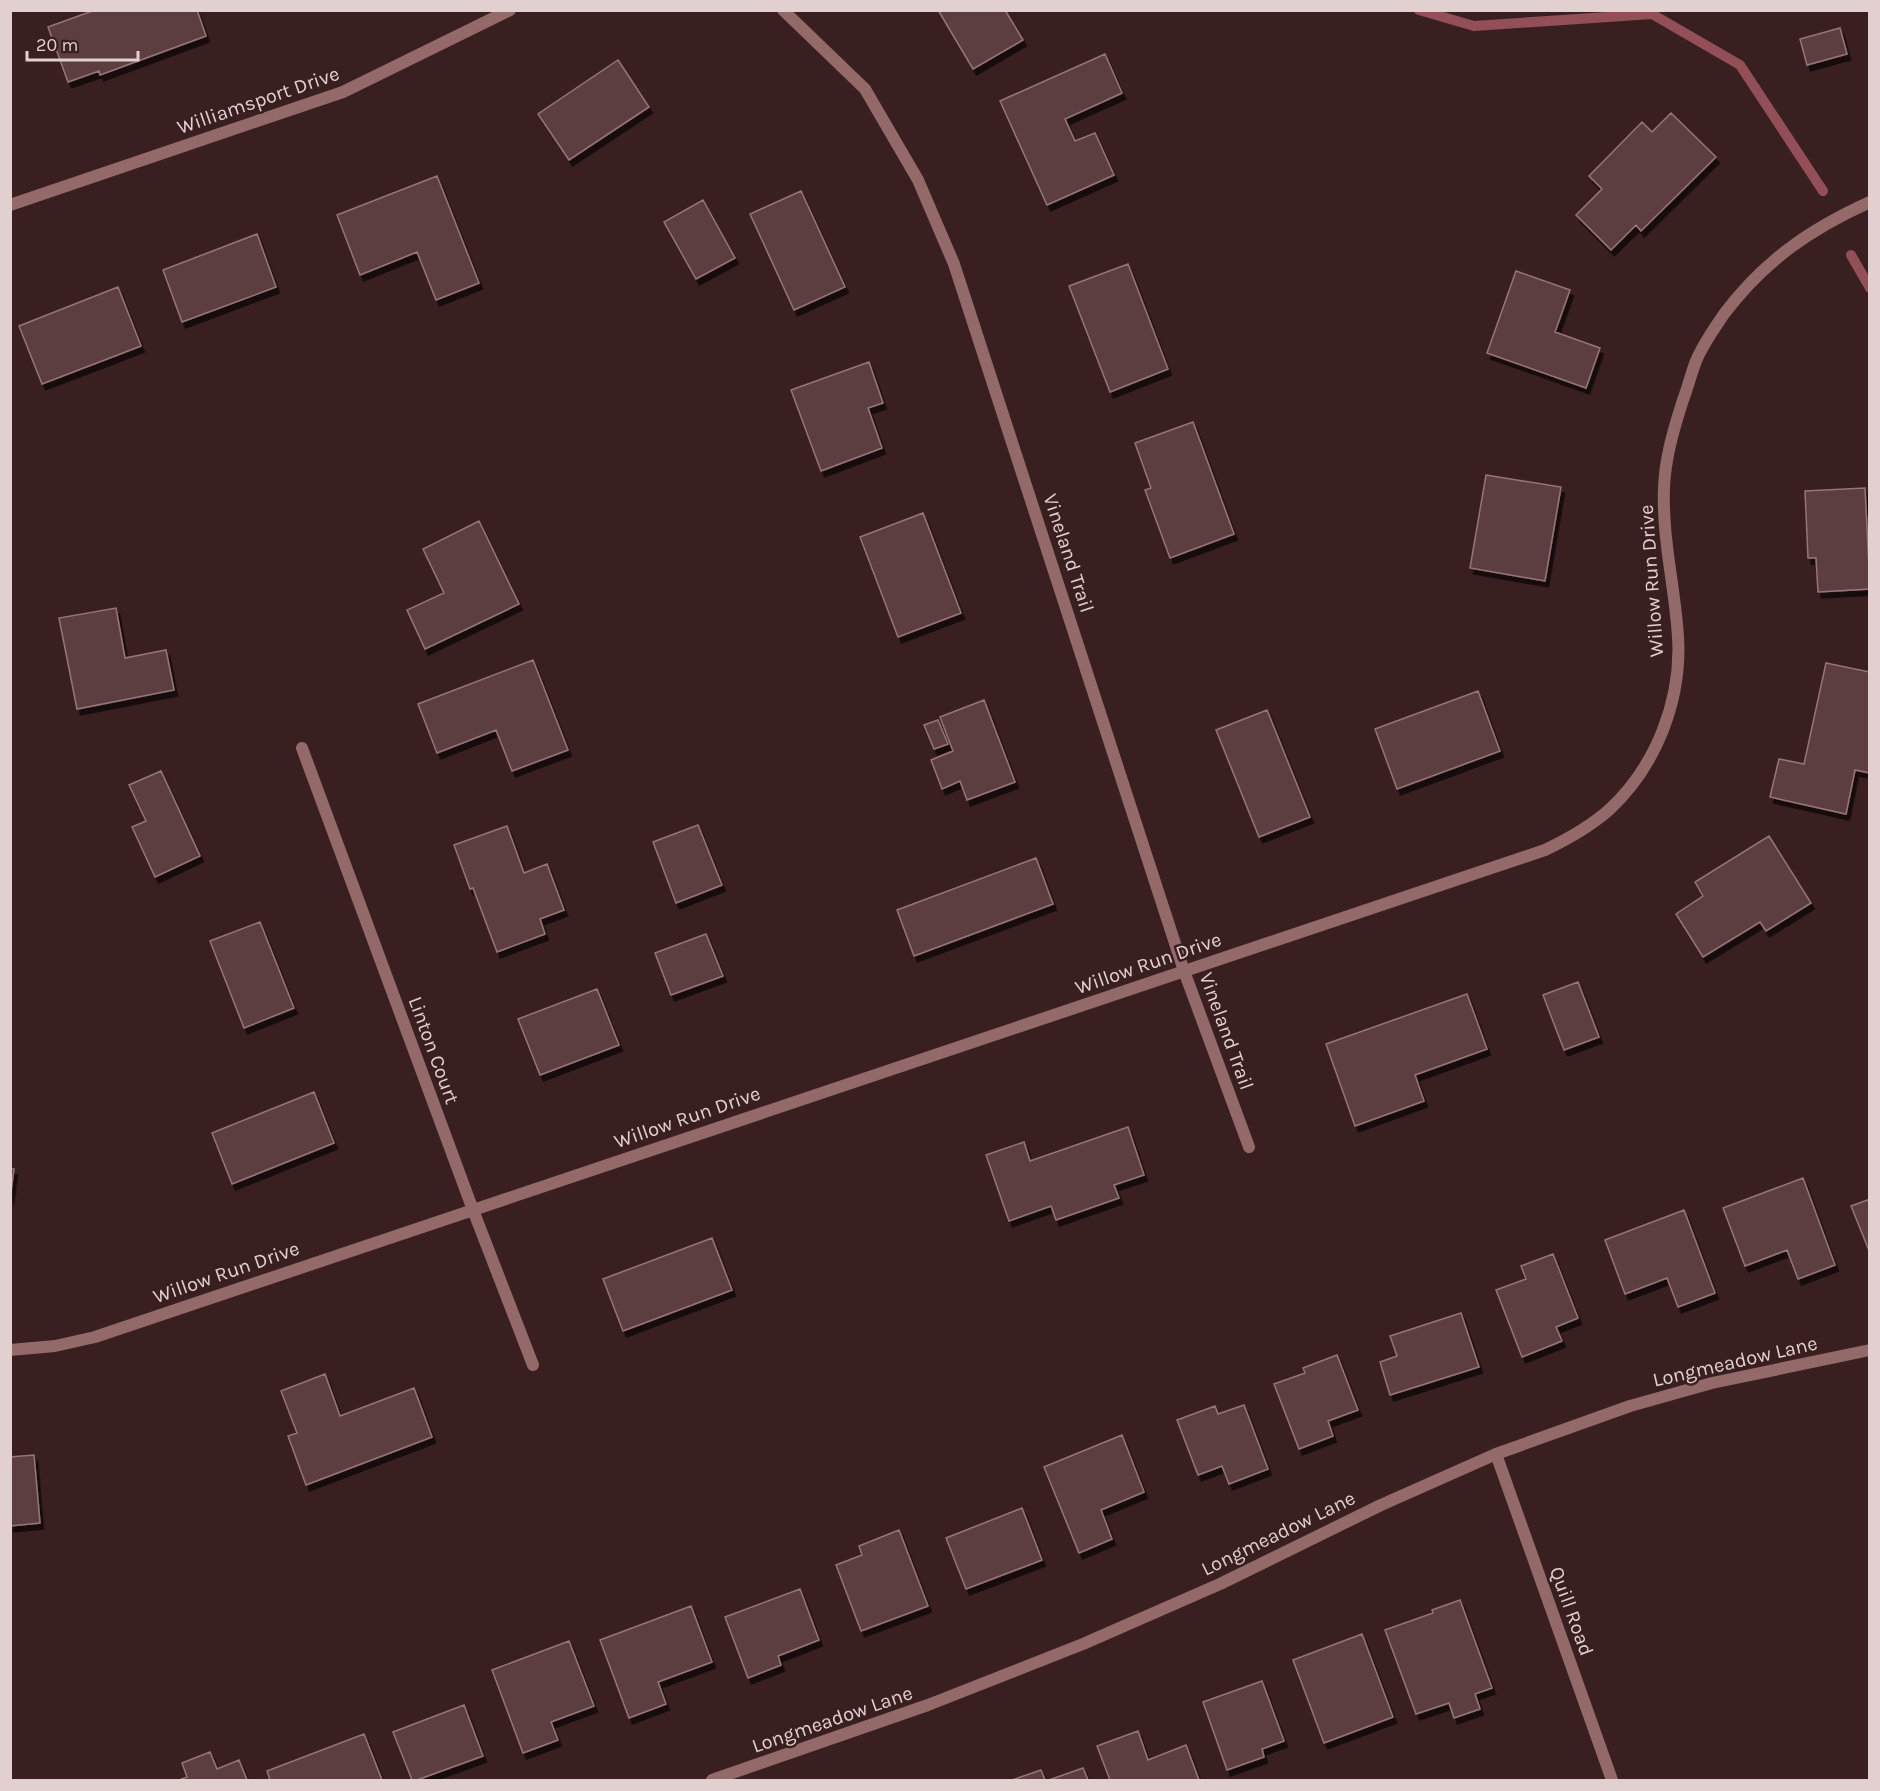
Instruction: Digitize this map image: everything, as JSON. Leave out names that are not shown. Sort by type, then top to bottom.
[{"type":"street","name":"Williamsport Drive","points":[[10,205],[343,92],[510,10]]},
{"type":"street","name":"Vineland Trail","points":[[783,10],[865,89],[918,180],[954,264],[1184,971],[1249,1147]]},
{"type":"street","name":"Willow Run Drive","points":[[10,1350],[55,1346],[95,1337],[1545,850],[1568,839],[1590,825],[1628,789],[1662,735],[1671,706],[1678,659],[1678,636],[1665,544],[1664,488],[1676,423],[1697,360],[1713,331],[1737,297],[1766,266],[1781,253],[1827,223],[1869,202]]},
{"type":"street","name":"Linton Court","points":[[302,748],[473,1210],[533,1365]]},
{"type":"street","name":"Longmeadow Lane","points":[[712,1780],[928,1706],[1083,1644],[1220,1584],[1381,1505],[1496,1454],[1630,1406],[1712,1383],[1869,1350]]},
{"type":"street","name":"Quill Road","points":[[1496,1454],[1612,1780]]},
{"type":"building","points":[[95,10],[197,10],[206,36],[100,75],[99,71],[68,82],[48,27]]},
{"type":"building","points":[[938,10],[1005,10],[1023,40],[973,69]]},
{"type":"building","points":[[1840,28],[1847,54],[1807,65],[1800,39]]},
{"type":"building","points":[[1105,54],[1122,93],[1065,119],[1075,141],[1095,133],[1114,175],[1047,205],[1000,101]]},
{"type":"building","points":[[618,60],[649,107],[569,160],[538,114]]},
{"type":"building","points":[[1671,113],[1716,157],[1641,231],[1636,225],[1611,250],[1576,215],[1602,189],[1589,176],[1642,122],[1652,132]]},
{"type":"building","points":[[437,176],[479,283],[436,300],[417,252],[360,275],[337,215]]},
{"type":"building","points":[[801,191],[845,287],[794,310],[750,214]]},
{"type":"building","points":[[703,200],[735,258],[696,279],[664,222]]},
{"type":"building","points":[[257,234],[276,287],[182,322],[163,270]]},
{"type":"building","points":[[1128,264],[1168,369],[1110,392],[1069,286]]},
{"type":"building","points":[[1516,271],[1570,290],[1555,332],[1600,348],[1586,388],[1487,353]]},
{"type":"building","points":[[118,287],[141,346],[42,384],[19,326]]},
{"type":"building","points":[[869,362],[883,403],[868,408],[882,448],[821,471],[791,390]]},
{"type":"building","points":[[1193,422],[1234,534],[1170,558],[1145,490],[1151,488],[1135,443]]},
{"type":"building","points":[[1486,475],[1561,487],[1545,581],[1470,568]]},
{"type":"building","points":[[1865,488],[1870,589],[1818,592],[1816,558],[1808,558],[1805,491]]},
{"type":"building","points":[[923,513],[961,613],[898,637],[860,537]]},
{"type":"building","points":[[479,521],[519,604],[425,649],[407,610],[444,593],[423,549]]},
{"type":"building","points":[[116,608],[125,658],[166,650],[174,690],[77,709],[59,618]]},
{"type":"building","points":[[533,660],[568,750],[512,771],[496,730],[437,753],[418,704]]},
{"type":"building","points":[[1826,663],[1870,672],[1870,773],[1855,770],[1846,814],[1770,797],[1779,759],[1804,764]]},
{"type":"building","points":[[1478,691],[1500,751],[1397,789],[1375,729]]},
{"type":"building","points":[[984,700],[1015,782],[967,800],[960,781],[942,789],[931,760],[953,751],[940,717]]},
{"type":"building","points":[[1267,710],[1310,817],[1259,837],[1216,730]]},
{"type":"building","points":[[938,720],[948,744],[934,749],[924,725]]},
{"type":"building","points":[[161,771],[200,856],[155,877],[132,827],[146,821],[129,785]]},
{"type":"building","points":[[698,825],[722,885],[676,903],[653,842]]},
{"type":"building","points":[[507,826],[524,873],[547,864],[564,910],[540,919],[545,934],[497,952],[454,845]]},
{"type":"building","points":[[1769,836],[1811,903],[1766,931],[1760,922],[1703,957],[1676,914],[1703,896],[1695,882]]},
{"type":"building","points":[[1036,858],[1053,904],[914,956],[897,910]]},
{"type":"building","points":[[260,922],[294,1008],[244,1028],[210,941]]},
{"type":"building","points":[[706,934],[723,976],[671,995],[655,953]]},
{"type":"building","points":[[1578,982],[1599,1037],[1564,1050],[1543,995]]},
{"type":"building","points":[[597,989],[619,1045],[540,1075],[518,1019]]},
{"type":"building","points":[[1467,994],[1487,1049],[1415,1075],[1424,1101],[1355,1126],[1326,1044]]},
{"type":"building","points":[[314,1092],[334,1143],[232,1184],[212,1133]]},
{"type":"building","points":[[1128,1127],[1144,1175],[1114,1185],[1119,1198],[1056,1220],[1051,1206],[1009,1221],[986,1155],[1024,1142],[1030,1161]]},
{"type":"building","points":[[10,1169],[14,1169],[10,1199]]},
{"type":"building","points":[[1803,1178],[1835,1265],[1798,1279],[1787,1250],[1745,1266],[1723,1208]]},
{"type":"building","points":[[1870,1199],[1870,1253],[1851,1206]]},
{"type":"building","points":[[1684,1210],[1715,1293],[1678,1307],[1667,1278],[1625,1294],[1605,1240]]},
{"type":"building","points":[[712,1238],[732,1290],[623,1331],[603,1279]]},
{"type":"building","points":[[1553,1254],[1578,1318],[1556,1327],[1562,1341],[1522,1357],[1496,1290],[1526,1279],[1521,1266]]},
{"type":"building","points":[[1461,1313],[1479,1367],[1390,1395],[1380,1362],[1397,1356],[1390,1336]]},
{"type":"building","points":[[1337,1355],[1358,1410],[1328,1421],[1333,1436],[1299,1449],[1274,1384],[1305,1373],[1303,1368]]},
{"type":"building","points":[[325,1374],[340,1416],[414,1388],[432,1437],[306,1485],[288,1436],[297,1433],[281,1391]]},
{"type":"building","points":[[1244,1405],[1268,1469],[1229,1484],[1222,1466],[1198,1475],[1177,1420],[1215,1406],[1218,1414]]},
{"type":"building","points":[[1122,1435],[1144,1492],[1101,1510],[1112,1539],[1079,1553],[1044,1467]]},
{"type":"building","points":[[34,1455],[40,1523],[10,1526],[10,1457]]},
{"type":"building","points":[[1022,1508],[1042,1560],[966,1589],[946,1538]]},
{"type":"building","points":[[899,1530],[928,1606],[861,1631],[836,1565],[862,1555],[859,1546]]},
{"type":"building","points":[[800,1589],[819,1640],[778,1656],[781,1665],[748,1678],[725,1617]]},
{"type":"building","points":[[1460,1600],[1492,1688],[1475,1694],[1480,1709],[1454,1718],[1449,1703],[1416,1714],[1385,1630],[1433,1613],[1432,1610]]},
{"type":"building","points":[[691,1606],[712,1662],[658,1682],[666,1704],[629,1718],[600,1640]]},
{"type":"building","points":[[1362,1634],[1393,1717],[1324,1743],[1293,1660]]},
{"type":"building","points":[[569,1641],[594,1706],[551,1722],[558,1740],[523,1753],[492,1670]]},
{"type":"building","points":[[1262,1681],[1284,1741],[1262,1749],[1264,1757],[1227,1770],[1203,1702]]},
{"type":"building","points":[[464,1705],[483,1756],[412,1780],[393,1732]]},
{"type":"building","points":[[1138,1731],[1148,1760],[1186,1745],[1199,1780],[1110,1780],[1097,1746]]},
{"type":"building","points":[[364,1734],[382,1780],[270,1780],[267,1771]]},
{"type":"building","points":[[210,1752],[217,1769],[239,1760],[247,1780],[179,1780],[187,1777],[182,1763]]},
{"type":"building","points":[[1083,1768],[1088,1780],[1049,1780]]},
{"type":"building","points":[[1041,1770],[1045,1780],[1012,1780]]},
{"type":"waterway","points":[[1419,10],[1474,26],[1652,14],[1740,65],[1823,191]]},
{"type":"waterway","points":[[1851,255],[1870,288]]}]
